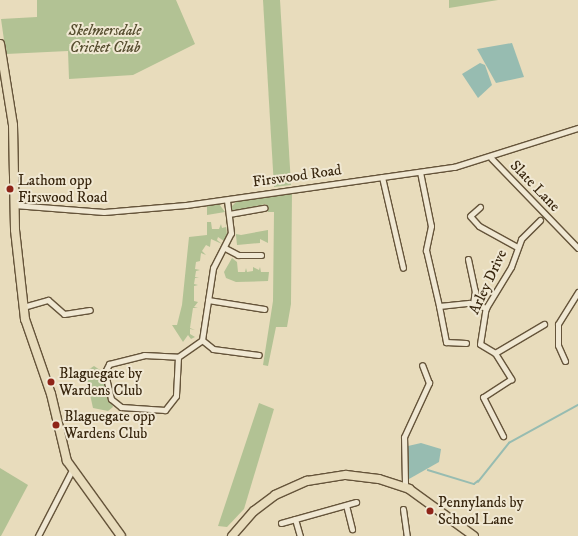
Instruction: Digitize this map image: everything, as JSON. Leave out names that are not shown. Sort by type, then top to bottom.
[{"type":"main road","points":[[0,44],[13,125],[14,205],[22,307],[72,470],[121,536]]},
{"type":"main road","points":[[232,536],[254,511],[275,495],[307,481],[346,475],[379,479],[409,489],[474,536]]},
{"type":"street","name":"Firswood Road","points":[[14,205],[104,212],[227,200],[271,191],[420,172],[491,158],[578,128]]},
{"type":"street","name":"Slate Lane","points":[[491,158],[578,248]]},
{"type":"street","points":[[420,172],[431,226],[426,250],[446,342],[466,343]]},
{"type":"street","points":[[382,177],[403,268]]},
{"type":"street","points":[[178,357],[176,396],[165,410],[121,407],[111,399],[105,372],[109,364],[138,356],[178,357],[202,340],[213,268],[225,248],[231,234],[227,200]]},
{"type":"street","points":[[480,207],[470,216],[479,226],[517,247]]},
{"type":"street","points":[[229,214],[264,208]]},
{"type":"street","name":"Arley Drive","points":[[495,353],[480,344],[486,308],[511,267],[517,247],[540,220]]},
{"type":"street","points":[[225,248],[238,255],[261,255]]},
{"type":"street","points":[[468,259],[475,291],[473,304]]},
{"type":"street","points":[[565,361],[558,345],[558,324],[578,292]]},
{"type":"street","points":[[22,307],[48,300],[64,314],[90,310]]},
{"type":"street","points":[[208,300],[264,309]]},
{"type":"street","points":[[439,306],[473,304],[486,308]]},
{"type":"street","points":[[503,436],[483,397],[511,379],[495,353],[544,324]]},
{"type":"street","points":[[202,340],[212,349],[259,355]]},
{"type":"street","points":[[406,483],[404,437],[429,383],[422,365]]},
{"type":"street","points":[[38,536],[72,470]]},
{"type":"street","points":[[281,523],[356,502]]},
{"type":"street","points":[[346,505],[352,530]]},
{"type":"street","points":[[403,509],[407,536]]},
{"type":"street","points":[[296,519],[300,536]]},
{"type":"green space","name":"Skelmersdale Cricket Club","points":[[37,0],[176,0],[195,44],[133,75],[69,79],[68,51],[6,54],[1,19],[37,17]]},
{"type":"green space","points":[[263,0],[280,0],[291,185],[274,187]]},
{"type":"green space","points":[[449,0],[498,0],[449,8]]},
{"type":"green space","points":[[292,191],[291,304],[287,327],[276,327],[268,366],[263,365],[273,301],[274,212],[268,212],[266,204],[232,211],[232,206],[237,201]]},
{"type":"green space","points":[[219,204],[225,212],[207,215],[207,205]]},
{"type":"green space","points":[[225,215],[227,235],[224,241],[218,237],[217,240],[222,244],[211,239],[210,247],[206,245],[202,251],[206,255],[201,253],[200,261],[196,262],[195,269],[200,270],[196,271],[195,277],[199,277],[195,278],[194,284],[198,285],[194,286],[194,301],[198,302],[194,307],[198,308],[193,308],[190,328],[195,330],[190,329],[190,334],[195,337],[191,339],[188,335],[183,342],[172,325],[177,325],[182,305],[189,237],[207,235],[207,222],[211,222],[212,229],[219,229],[221,224],[222,228],[226,227]]},
{"type":"green space","points":[[235,226],[236,234],[241,235],[268,230],[268,243],[260,239],[260,243],[237,245]]},
{"type":"green space","points":[[232,258],[237,262],[238,272],[245,272],[246,268],[247,272],[253,271],[253,267],[259,270],[260,267],[261,272],[269,272],[268,281],[236,282],[226,278],[224,272]]},
{"type":"green space","points":[[94,366],[103,372],[113,407],[108,411],[93,408],[85,372]]},
{"type":"green space","points":[[259,403],[274,409],[244,509],[227,527],[218,526]]},
{"type":"green space","points":[[0,468],[28,485],[1,536],[0,536]]},
{"type":"water","points":[[512,43],[524,77],[496,83],[477,49]]},
{"type":"water","points":[[480,63],[485,65],[492,85],[478,98],[462,74]]},
{"type":"water","points":[[421,443],[441,449],[439,462],[409,479],[408,446]]},
{"type":"waterway","points":[[478,482],[509,443],[578,405]]},
{"type":"waterway","points":[[428,470],[474,484],[478,481]]},
{"type":"place","name":"Lathom opp Firswood Road","points":[[10,189]]},
{"type":"place","name":"Blaguegate by Wardens Club","points":[[51,382]]},
{"type":"place","name":"Blaguegate opp Wardens Club","points":[[56,425]]},
{"type":"place","name":"Pennylands by School Lane","points":[[430,511]]}]
